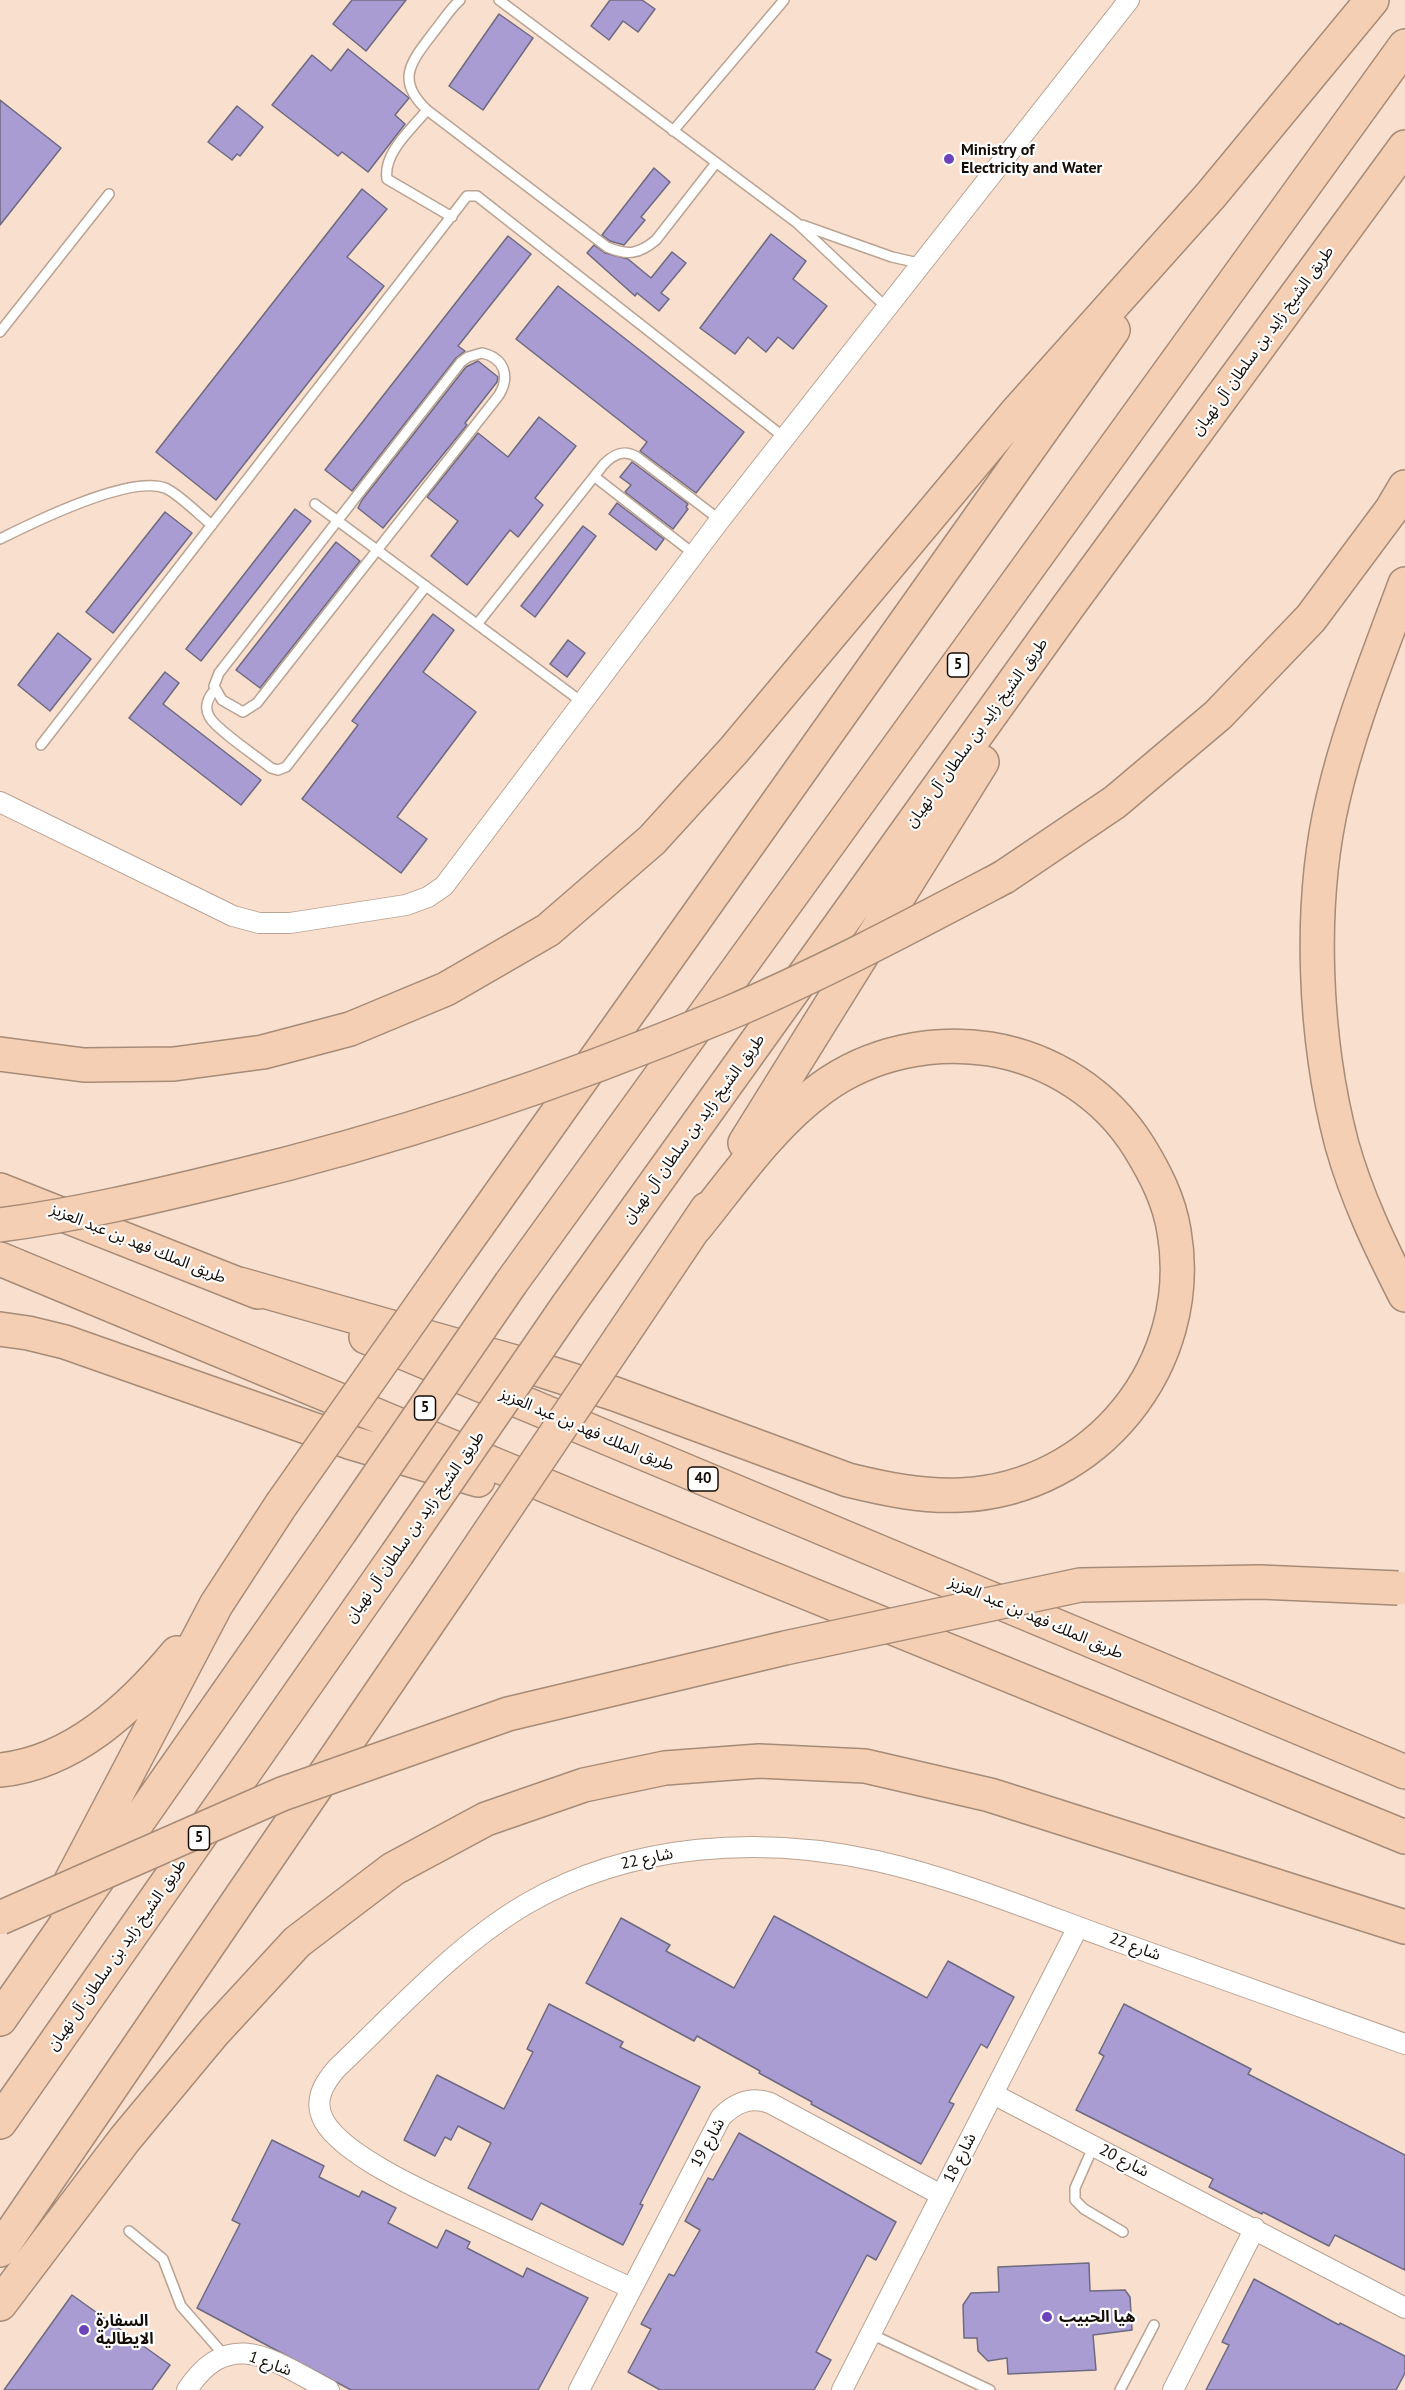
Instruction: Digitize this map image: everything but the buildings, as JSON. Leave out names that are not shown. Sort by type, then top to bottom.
[{"type":"highway","points":[[0,1054],[84,1065],[174,1064],[263,1052],[350,1029],[446,989],[548,930],[660,832],[734,750],[1030,397],[1210,195],[1372,0]]},
{"type":"highway","name":"5","points":[[0,2019],[511,1283],[1405,46]]},
{"type":"highway","name":"طريق الشيخ زايد بن سلطان آل نهيان","points":[[0,2122],[568,1305],[1067,608],[1405,147]]},
{"type":"highway","points":[[0,2007],[46,1930],[216,1605],[281,1505],[986,507],[1210,195]]},
{"type":"highway","points":[[0,1225],[178,1191],[302,1161],[448,1119],[591,1069],[732,1012],[869,948],[1004,877],[1115,802],[1218,715],[1311,618],[1392,509],[1405,487]]},
{"type":"highway","points":[[1405,584],[1350,735],[1332,800],[1323,858],[1318,957],[1321,1020],[1342,1144],[1358,1194],[1405,1295]]},
{"type":"highway","points":[[0,2250],[695,1228],[814,1030],[1010,718],[1050,646],[1067,608]]},
{"type":"highway","points":[[239,1284],[417,1332],[532,1367],[848,1479],[880,1487],[937,1495],[971,1494],[1013,1486],[1059,1468],[1100,1440],[1119,1423],[1150,1381],[1170,1332],[1175,1306],[1177,1255],[1167,1204],[1158,1180],[1128,1131],[1090,1092],[1066,1076],[1028,1058],[979,1047],[932,1047],[908,1050],[863,1064],[823,1086],[774,1133],[695,1228]]},
{"type":"highway","name":"طريق الملك فهد بن عبد العزيز","points":[[0,1190],[239,1284],[1405,1772]]},
{"type":"highway","points":[[0,1258],[604,1510],[1405,1837]]},
{"type":"highway","points":[[0,1329],[28,1333],[103,1354],[352,1443],[425,1465],[604,1510]]},
{"type":"highway","points":[[0,1918],[282,1794],[508,1714],[773,1650],[1080,1585],[1260,1582],[1402,1589]]},
{"type":"highway","points":[[0,1770],[21,1768],[73,1747],[105,1724],[161,1672],[216,1605]]},
{"type":"highway","points":[[0,2304],[125,2139],[214,2032],[297,1942],[393,1869],[475,1824],[584,1785],[665,1768],[759,1761],[865,1766],[990,1795],[1405,1927]]},
{"type":"street","points":[[0,802],[246,920],[282,923],[406,905],[429,897],[444,886],[720,520],[1129,0]]},
{"type":"street","name":"شارع 22","points":[[631,2288],[416,2187],[354,2150],[329,2129],[323,2119],[319,2102],[326,2080],[456,1956],[502,1919],[561,1886],[614,1866],[645,1858],[717,1849],[755,1848],[837,1854],[921,1873],[1405,2044]]},
{"type":"street","name":"شارع 18","points":[[842,2390],[1078,1927]]},
{"type":"street","name":"شارع 20","points":[[993,2094],[1255,2228],[1405,2308]]},
{"type":"street","name":"شارع 19","points":[[579,2390],[721,2117],[736,2104],[763,2100],[779,2107],[941,2195]]},
{"type":"street","points":[[1173,2390],[1255,2228]]},
{"type":"street","name":"شارع 1","points":[[187,2390],[208,2364],[224,2355],[246,2354],[267,2359],[329,2390]]},
{"type":"lane","points":[[460,0],[415,58],[408,73],[411,93],[427,110],[608,247],[628,254],[636,253],[656,240],[716,163]]},
{"type":"lane","points":[[499,0],[797,223],[887,308]]},
{"type":"lane","points":[[673,130],[784,0]]},
{"type":"lane","points":[[427,110],[385,166],[387,179],[452,218]]},
{"type":"lane","points":[[0,332],[109,194]]},
{"type":"lane","points":[[41,745],[467,196],[477,196],[785,438]]},
{"type":"lane","points":[[797,223],[892,257],[923,264]]},
{"type":"lane","points":[[215,690],[222,700],[236,710],[243,712],[251,710],[499,395],[506,376],[496,359],[490,355],[475,354],[461,362],[219,673],[207,709],[212,722],[272,768],[286,767],[426,586]]},
{"type":"lane","points":[[478,623],[614,456],[624,453],[632,454],[720,520]]},
{"type":"lane","points":[[595,477],[694,554]]},
{"type":"lane","points":[[0,539],[35,522],[128,487],[165,488],[212,525]]},
{"type":"lane","points":[[315,504],[582,702]]},
{"type":"lane","points":[[1094,2145],[1075,2188],[1075,2200],[1083,2209],[1123,2232]]},
{"type":"lane","points":[[129,2231],[163,2259],[181,2306],[224,2355]]},
{"type":"lane","points":[[1120,2390],[1154,2325]]},
{"type":"lane","points":[[871,2334],[990,2390]]},
{"type":"place","name":"Ministry of Electricity and Water","points":[[949,159]]},
{"type":"place","name":"هيا الحبيب","points":[[1047,2317]]},
{"type":"place","name":"السفارة الايطالية","points":[[84,2330]]}]
